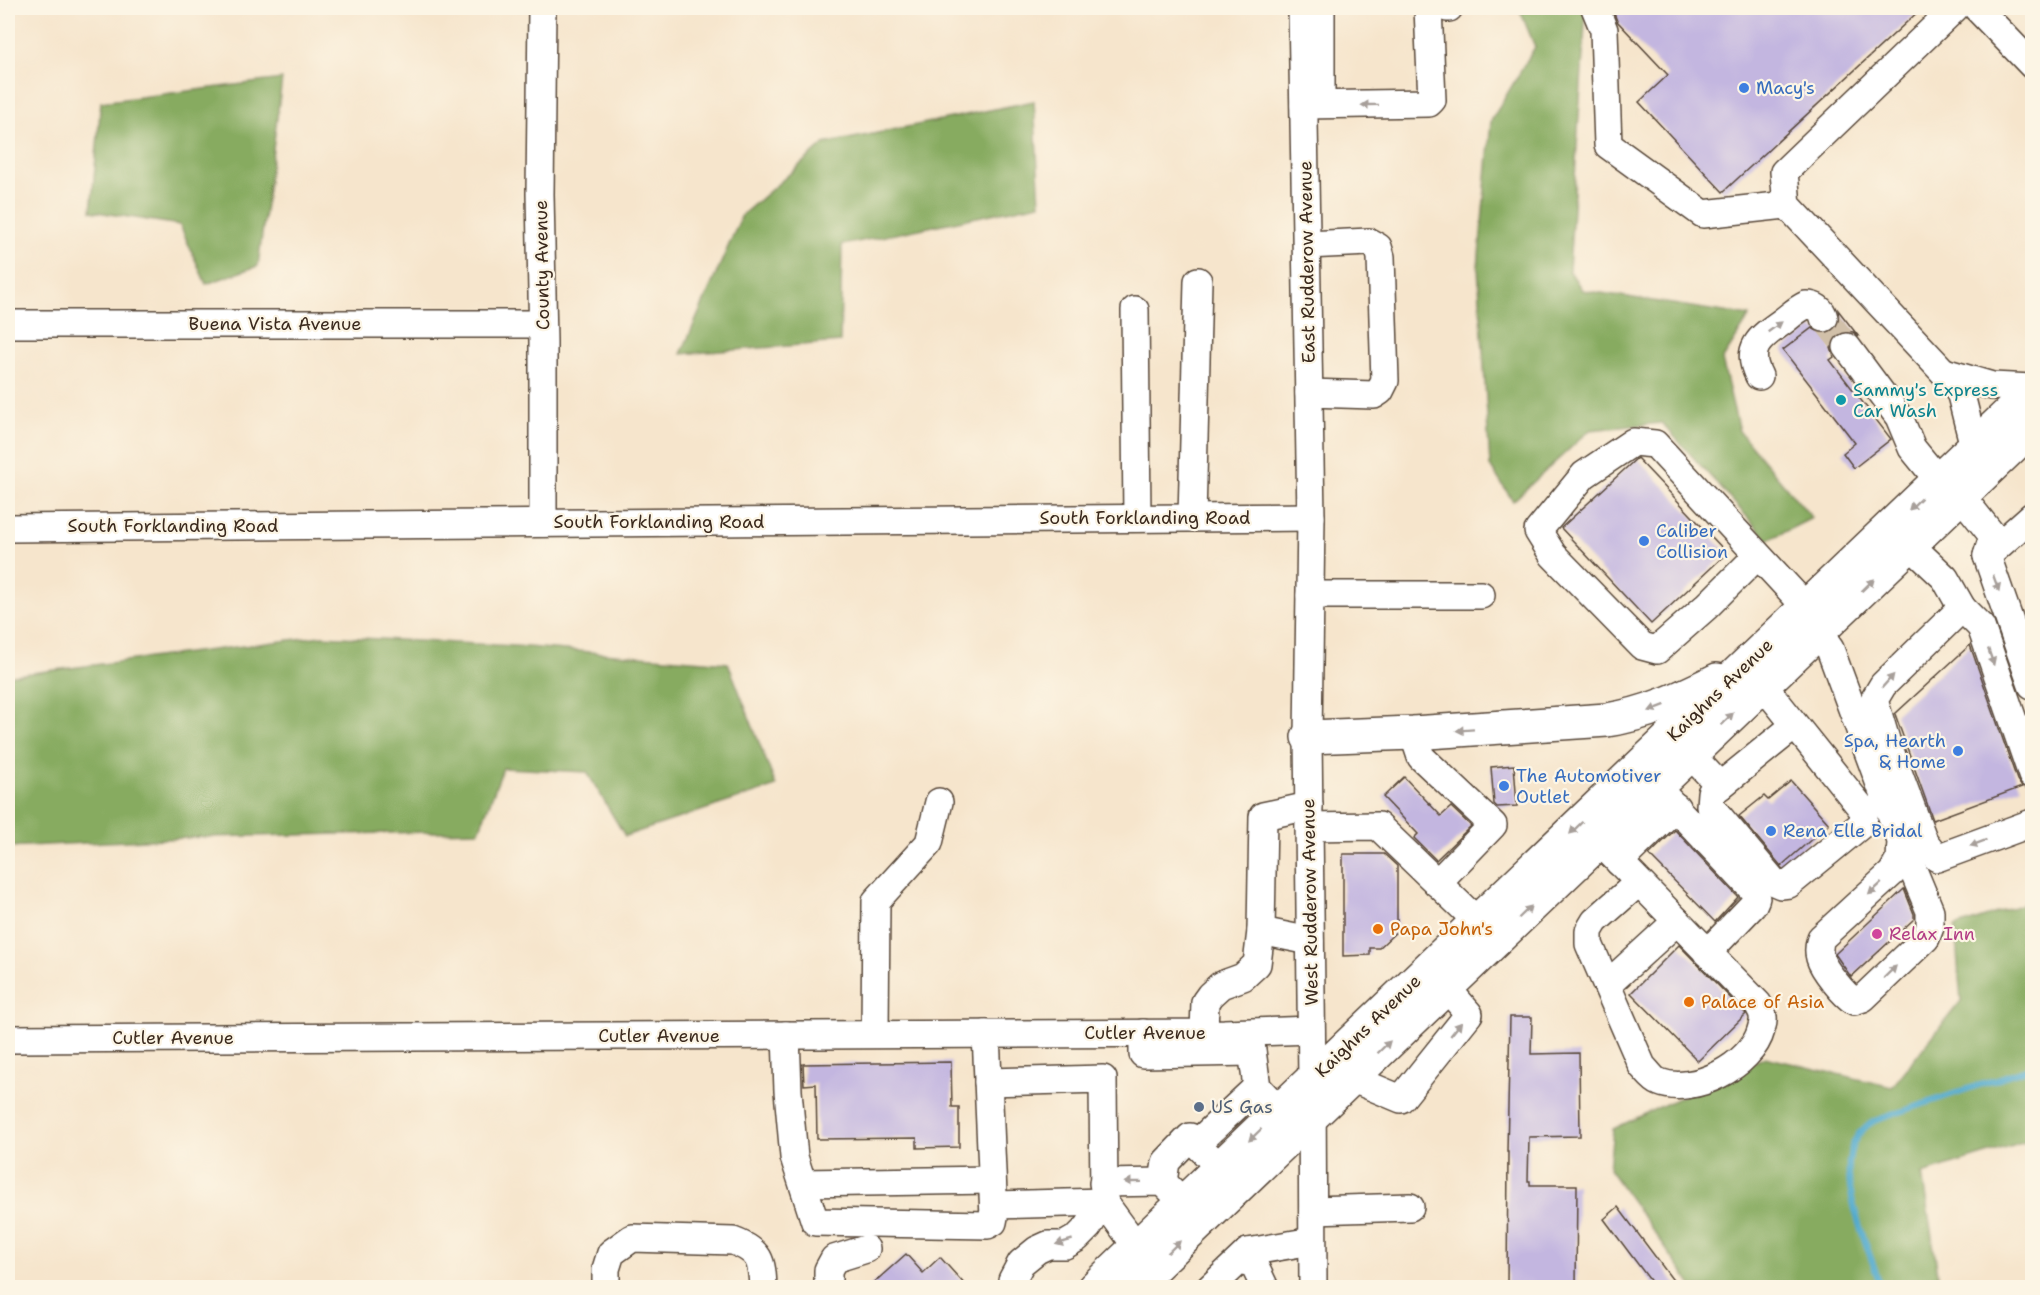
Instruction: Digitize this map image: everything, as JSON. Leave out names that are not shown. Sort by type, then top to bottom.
[{"type":"highway","name":"Kaighns Avenue","points":[[1812,620],[1910,545],[1950,488],[1974,447],[2032,390]]},
{"type":"highway","name":"Kaighns Avenue","points":[[1094,1287],[1137,1247],[1173,1192],[1220,1168],[1478,922],[1755,674],[1950,488],[2032,428]]},
{"type":"highway","name":"Kaighns Avenue","points":[[1132,1287],[1446,987],[1609,852],[1666,797],[1690,754],[1755,674]]},
{"type":"highway","points":[[1308,737],[1413,733],[1584,722],[1626,717],[1755,674]]},
{"type":"street","name":"County Avenue","points":[[542,8],[540,194],[543,523]]},
{"type":"street","name":"East Rudderow Avenue","points":[[1302,8],[1313,105],[1306,245],[1311,517]]},
{"type":"street","points":[[1322,8],[1313,105],[1429,103],[1432,100],[1428,8]]},
{"type":"street","points":[[1955,8],[1784,172],[1786,205],[1944,372],[1960,395],[1974,447]]},
{"type":"street","points":[[1977,8],[2032,65]]},
{"type":"street","points":[[1599,19],[1608,145],[1703,214],[1786,205]]},
{"type":"street","points":[[1306,245],[1369,242],[1378,247],[1381,257],[1385,381],[1380,391],[1374,395],[1309,393]]},
{"type":"street","points":[[1192,518],[1198,281]]},
{"type":"street","points":[[1759,376],[1753,360],[1757,342],[1763,335],[1806,305],[1816,306],[1824,318]]},
{"type":"street","points":[[1135,310],[1137,518]]},
{"type":"street","name":"Buena Vista Avenue","points":[[8,324],[542,324]]},
{"type":"street","points":[[1847,347],[1899,417],[1912,448],[1993,536],[1987,556],[2032,685]]},
{"type":"street","points":[[1944,372],[1986,385],[2032,390]]},
{"type":"street","points":[[1758,555],[1707,606],[1657,650],[1642,646],[1553,555],[1538,531],[1584,475],[1633,442],[1655,444],[1758,555],[1812,620],[1830,649],[1901,841],[1930,911],[1930,927],[1926,938],[1863,998],[1854,1001],[1846,996],[1820,959],[1821,938],[1892,873],[1899,859],[1901,841]]},
{"type":"street","points":[[1987,556],[2032,516]]},
{"type":"street","name":"South Forklanding Road","points":[[8,528],[1311,517]]},
{"type":"street","name":"West Rudderow Avenue","points":[[1311,517],[1308,737],[1313,1287]]},
{"type":"street","points":[[1910,545],[1945,578],[1962,608],[1981,627],[2032,775]]},
{"type":"street","points":[[1310,595],[1481,595]]},
{"type":"street","points":[[1962,608],[1883,685],[1874,700],[1886,740],[1924,841],[1937,858],[2032,823]]},
{"type":"street","points":[[1755,674],[1863,810],[1864,817],[1862,825],[1790,884],[1781,885],[1774,882],[1710,806],[1712,793],[1794,726]]},
{"type":"street","points":[[1413,733],[1421,757],[1493,825],[1437,883]]},
{"type":"street","points":[[1690,754],[1720,786]]},
{"type":"street","points":[[1666,797],[1754,891],[1756,898],[1707,953]]},
{"type":"street","points":[[875,1034],[876,901],[929,843],[939,802]]},
{"type":"street","points":[[1204,1033],[1204,1002],[1221,985],[1243,977],[1257,964],[1261,931],[1263,816],[1309,816],[1378,826],[1478,922]]},
{"type":"street","points":[[1609,852],[1639,882],[1677,921],[1707,953],[1758,1004],[1764,1018],[1759,1038],[1747,1054],[1728,1071],[1704,1081],[1679,1085],[1658,1082],[1642,1066],[1589,944],[1589,931],[1595,921],[1639,882]]},
{"type":"street","points":[[1607,985],[1677,921]]},
{"type":"street","points":[[1261,931],[1310,941]]},
{"type":"street","points":[[1351,1078],[1401,1098],[1469,1014],[1446,987]]},
{"type":"street","name":"Cutler Avenue","points":[[8,1039],[1204,1033],[1251,1042],[1311,1030]]},
{"type":"street","points":[[1143,1033],[1143,1054],[1251,1042],[1257,1087],[1280,1111]]},
{"type":"street","points":[[786,1035],[794,1157],[815,1222],[988,1225],[993,1222],[994,1217],[986,1034]]},
{"type":"street","points":[[988,1082],[1102,1079],[1104,1193],[1088,1227],[1077,1238],[1065,1245],[1048,1245],[1037,1250],[1021,1263],[1012,1280]]},
{"type":"street","points":[[1196,1144],[1257,1087]]},
{"type":"street","points":[[802,1183],[993,1193],[1173,1192],[1166,1162],[1190,1137],[1220,1168]]},
{"type":"street","points":[[1104,1193],[1137,1247]]},
{"type":"street","points":[[1313,1210],[1410,1207]]},
{"type":"street","points":[[606,1287],[606,1269],[611,1253],[632,1238],[733,1241],[748,1246],[754,1252],[762,1268],[763,1287]]},
{"type":"street","points":[[1210,1287],[1248,1252],[1312,1241]]},
{"type":"street","points":[[828,1287],[828,1270],[834,1259],[866,1249]]},
{"type":"street","points":[[1248,1252],[1263,1287]]},
{"type":"green space","points":[[1519,8],[1586,8],[1569,270],[1582,290],[1750,316],[1722,360],[1739,431],[1812,518],[1768,540],[1662,423],[1590,430],[1513,501],[1490,466],[1478,267],[1491,121],[1535,47]]},
{"type":"green space","points":[[282,79],[258,266],[206,284],[180,225],[91,211],[101,102]]},
{"type":"green space","points":[[1034,101],[1040,204],[842,245],[840,342],[681,354],[742,215],[824,144]]},
{"type":"green space","points":[[321,636],[515,646],[728,663],[776,786],[625,836],[587,772],[503,768],[479,831],[205,837],[8,847],[8,676]]},
{"type":"green space","points":[[2032,901],[2032,1140],[1922,1174],[1940,1287],[1693,1287],[1609,1169],[1613,1129],[1765,1057],[1892,1087],[1961,1001],[1955,927]]},
{"type":"building","name":"Macy's","points":[[1612,8],[1922,8],[1723,192],[1639,102],[1668,75],[1617,21]]},
{"type":"building","name":"Sammy's Express Car Wash","points":[[1838,310],[1859,337],[1853,332],[1846,331],[1837,335],[1832,341],[1831,348],[1834,357],[1830,360],[1891,439],[1854,468],[1843,453],[1855,443],[1783,350],[1812,328],[1821,333],[1829,333],[1835,329],[1839,321]]},
{"type":"building","name":"Caliber Collision","points":[[1637,458],[1727,553],[1651,624],[1561,528]]},
{"type":"building","name":"Spa, Hearth & Home","points":[[1970,645],[2017,780],[2022,787],[1933,820],[1895,714]]},
{"type":"building","name":"The Automotiver Outlet","points":[[1514,765],[1517,806],[1497,807],[1494,804],[1491,767]]},
{"type":"building","points":[[1404,777],[1441,816],[1451,807],[1471,826],[1436,860],[1414,838],[1418,834],[1383,797]]},
{"type":"building","points":[[1791,781],[1829,824],[1781,866],[1739,816],[1764,796],[1768,800]]},
{"type":"building","points":[[1675,830],[1738,897],[1715,922],[1649,855]]},
{"type":"building","points":[[1343,854],[1384,854],[1397,866],[1397,931],[1379,948],[1370,948],[1370,955],[1343,956]]},
{"type":"building","name":"Relax Inn","points":[[1904,889],[1914,919],[1851,977],[1835,954]]},
{"type":"building","name":"Palace of Asia","points":[[1679,945],[1746,1014],[1698,1061],[1631,993]]},
{"type":"building","points":[[1510,1017],[1532,1017],[1531,1054],[1579,1053],[1580,1136],[1529,1137],[1528,1181],[1530,1185],[1577,1185],[1576,1287],[1507,1287]]},
{"type":"building","points":[[951,1062],[952,1107],[959,1107],[959,1147],[917,1148],[917,1138],[817,1139],[816,1084],[804,1085],[803,1064]]},
{"type":"building","points":[[1618,1207],[1678,1287],[1655,1287],[1604,1219]]},
{"type":"building","points":[[906,1254],[923,1273],[940,1257],[967,1287],[869,1287]]},
{"type":"waterway","points":[[1881,1288],[1852,1199],[1849,1175],[1850,1154],[1858,1135],[1874,1121],[2032,1067]]},
{"type":"tunnel","points":[[1824,318],[1847,347]]},
{"type":"place","name":"Macy's","points":[[1744,88]]},
{"type":"place","name":"Sammy's Express Car Wash","points":[[1841,400]]},
{"type":"place","name":"Caliber Collision","points":[[1644,541]]},
{"type":"place","name":"Spa, Hearth & Home","points":[[1958,751]]},
{"type":"place","name":"The Automotiver Outlet","points":[[1504,786]]},
{"type":"place","name":"Rena Elle Bridal","points":[[1771,831]]},
{"type":"place","name":"Papa John's","points":[[1378,929]]},
{"type":"place","name":"Relax Inn","points":[[1877,934]]},
{"type":"place","name":"Palace of Asia","points":[[1689,1002]]},
{"type":"place","name":"US Gas","points":[[1199,1107]]}]
